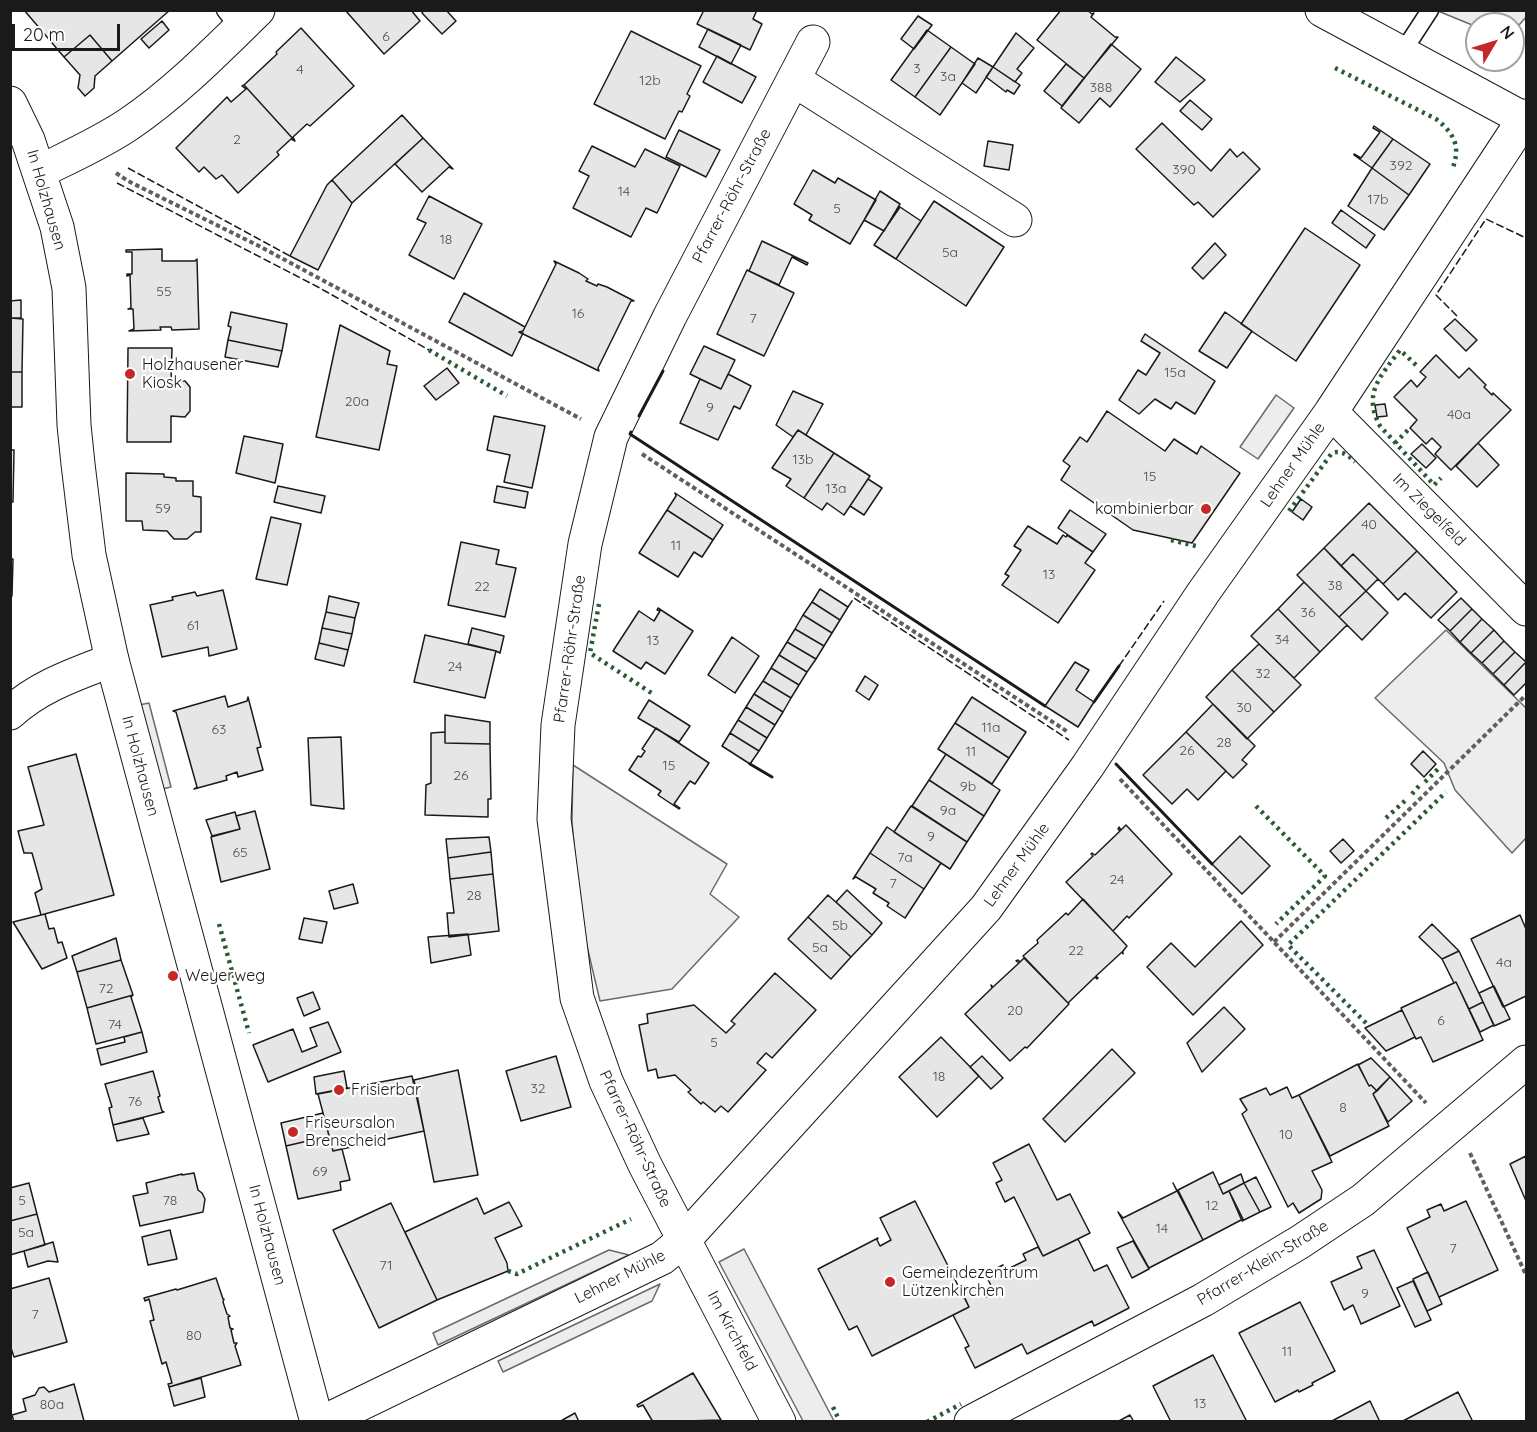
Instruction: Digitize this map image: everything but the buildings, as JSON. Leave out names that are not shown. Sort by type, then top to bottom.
[{"type":"street","points":[[1322,10],[1526,118]]},
{"type":"street","points":[[39,172],[89,147],[138,117],[180,83],[241,16]]},
{"type":"street","name":"Pfarrer-Röhr-Straße","points":[[684,1240],[645,1165],[606,1081],[577,998],[554,819],[558,725],[585,544],[611,437],[670,316],[813,42]]},
{"type":"street","points":[[794,80],[1015,220]]},
{"type":"street","name":"In Holzhausen","points":[[10,104],[28,140],[57,227],[69,288],[74,425],[78,464],[89,555],[112,660],[317,1422]]},
{"type":"street","name":"Lehner Mühle","points":[[324,1422],[662,1258],[684,1240],[986,908],[1096,755],[1203,593],[1331,412],[1526,118]]},
{"type":"street","name":"Im Ziegelfeld","points":[[1331,412],[1527,609]]},
{"type":"street","points":[[10,713],[21,703],[58,680],[112,660]]},
{"type":"street","name":"Pfarrer-Klein-Straße","points":[[971,1422],[1203,1300],[1300,1242],[1363,1200],[1527,1062]]},
{"type":"street","name":"Im Kirchfeld","points":[[684,1240],[779,1422]]},
{"type":"lane","points":[[1402,52],[1430,10]]},
{"type":"path","points":[[89,147],[119,176],[128,181],[270,252],[569,412],[642,454],[1067,731],[1096,755],[1468,1147],[1527,1275]]},
{"type":"path","points":[[1274,942],[1527,695]]},
{"type":"shaded area","points":[[1438,11],[1526,11],[1525,18],[1525,12],[1465,12],[1465,22]]},
{"type":"shaded area","points":[[1276,395],[1294,408],[1258,459],[1240,447]]},
{"type":"shaded area","points":[[1446,630],[1526,708],[1526,838],[1512,853],[1455,790],[1444,763],[1375,698]]},
{"type":"shaded area","points":[[149,703],[171,787],[162,789],[139,705]]},
{"type":"shaded area","points":[[573,765],[727,864],[710,894],[739,917],[672,989],[600,1001],[581,921],[572,822]]},
{"type":"shaded area","points":[[744,1249],[834,1421],[803,1421],[719,1262]]},
{"type":"shaded area","points":[[609,1250],[629,1255],[438,1345],[433,1333]]},
{"type":"shaded area","points":[[660,1284],[652,1301],[503,1372],[498,1361]]},
{"type":"hedge","points":[[1335,68],[1436,119],[1443,125],[1452,136],[1456,148],[1452,170]]},
{"type":"hedge","points":[[429,350],[507,396]]},
{"type":"hedge","points":[[1416,365],[1400,350],[1376,385],[1373,394],[1375,414],[1380,426],[1434,485],[1441,478]]},
{"type":"hedge","points":[[1395,443],[1410,428]]},
{"type":"hedge","points":[[1289,511],[1332,453],[1345,454],[1355,462]]},
{"type":"hedge","points":[[1171,540],[1200,547]]},
{"type":"hedge","points":[[599,604],[590,653],[653,694]]},
{"type":"hedge","points":[[1425,782],[1440,767]]},
{"type":"hedge","points":[[1412,794],[1419,786]]},
{"type":"hedge","points":[[1366,1023],[1288,945],[1446,792]]},
{"type":"hedge","points":[[1386,818],[1407,799]]},
{"type":"hedge","points":[[1256,806],[1325,876],[1276,924]]},
{"type":"hedge","points":[[219,924],[249,1033]]},
{"type":"hedge","points":[[508,1271],[517,1274],[631,1219]]},
{"type":"hedge","points":[[927,1422],[961,1404]]},
{"type":"hedge","points":[[833,1407],[840,1422]]},
{"type":"fence","points":[[128,168],[290,256]]},
{"type":"fence","points":[[117,183],[318,287],[429,350]]},
{"type":"fence","points":[[1457,316],[1436,295],[1486,219],[1526,238]]},
{"type":"fence","points":[[848,607],[854,598],[1069,740]]},
{"type":"fence","points":[[1119,666],[1164,601]]},
{"type":"wall","points":[[639,416],[663,371]]},
{"type":"wall","points":[[631,432],[630,434],[1045,706]]},
{"type":"wall","points":[[1094,702],[1119,666]]},
{"type":"wall","points":[[750,764],[772,777]]},
{"type":"wall","points":[[1116,764],[1212,864]]},
{"type":"place","name":"Holzhausener Kiosk","points":[[130,374]]},
{"type":"place","name":"kombinierbar","points":[[1206,509]]},
{"type":"place","name":"Weyerweg","points":[[173,976]]},
{"type":"place","name":"Frisierbar","points":[[339,1090]]},
{"type":"place","name":"Friseursalon Brenscheid","points":[[293,1132]]},
{"type":"place","name":"Gemeindezentrum Lützenkirchen","points":[[890,1282]]}]
